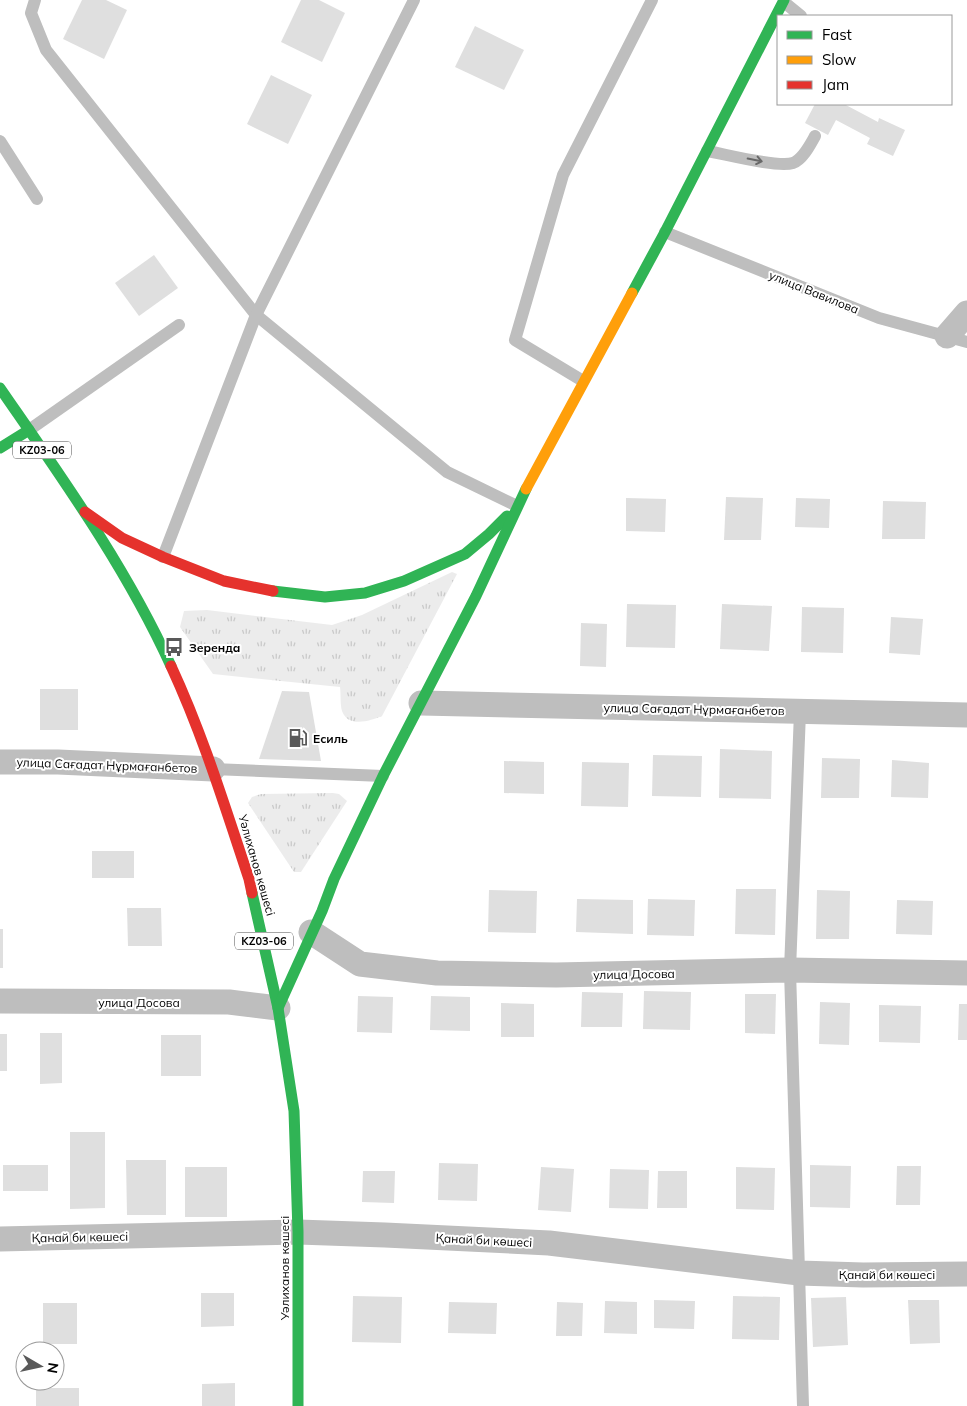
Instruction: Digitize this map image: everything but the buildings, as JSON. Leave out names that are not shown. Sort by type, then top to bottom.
[{"type":"street","points":[[278,1008],[322,911],[334,879],[384,776],[476,596],[517,506],[665,232],[784,1]]},
{"type":"street","points":[[957,339],[967,313]]},
{"type":"street","name":"Уәлиханов көшесі","points":[[0,388],[85,512],[162,644],[189,705],[213,769],[249,879],[278,1008],[294,1111],[298,1232],[298,1406]]},
{"type":"street","points":[[0,448],[29,430]]},
{"type":"street","points":[[85,512],[122,538],[163,557],[224,580],[282,593],[325,597],[365,593],[404,581],[464,554],[489,534],[517,506]]},
{"type":"street","name":"улица Сағадат Нұрмағанбетов","points":[[421,703],[967,715]]},
{"type":"street","name":"улица Сағадат Нұрмағанбетов","points":[[0,762],[58,762],[213,769]]},
{"type":"street","name":"улица Досова","points":[[311,932],[360,964],[437,973],[556,975],[790,970],[967,972]]},
{"type":"street","name":"улица Досова","points":[[0,1001],[229,1002],[278,1008]]},
{"type":"street","name":"Қанай би көшесі","points":[[0,1239],[298,1232],[549,1243],[799,1273],[863,1275],[967,1274]]},
{"type":"lane","points":[[35,0],[31,13],[46,50],[256,315],[447,472],[517,506]]},
{"type":"lane","points":[[163,557],[256,315],[414,0]]},
{"type":"lane","points":[[583,381],[514,340],[563,175],[652,0]]},
{"type":"lane","points":[[784,1],[800,15]]},
{"type":"lane","points":[[707,151],[772,164],[793,163],[801,157],[815,136]]},
{"type":"lane","points":[[0,141],[37,199]]},
{"type":"lane","name":"улица Вавилова","points":[[665,232],[879,318],[957,339]]},
{"type":"lane","points":[[29,430],[179,325]]},
{"type":"lane","points":[[800,712],[790,970],[803,1406]]},
{"type":"lane","points":[[213,769],[384,776]]},
{"type":"green space","points":[[452,572],[457,574],[382,716],[372,720],[360,722],[349,720],[345,716],[341,708],[340,687],[213,674],[180,627],[184,611],[207,610],[332,625],[362,615]]},
{"type":"green space","points":[[261,794],[339,794],[347,801],[301,872],[294,872],[248,803],[252,797]]},
{"type":"traffic: fast","points":[[632,293],[784,0]]},
{"type":"traffic: fast","points":[[0,388],[69,489],[113,558],[134,593],[171,666]]},
{"type":"traffic: fast","points":[[0,448],[29,430]]},
{"type":"traffic: fast","points":[[278,1008],[322,911],[334,879],[383,776],[476,596],[526,489]]},
{"type":"traffic: fast","points":[[273,591],[325,597],[365,593],[404,581],[465,554],[507,516]]},
{"type":"traffic: fast","points":[[252,893],[278,1008],[294,1111],[298,1232],[298,1406]]},
{"type":"traffic: slow","points":[[526,489],[632,293]]},
{"type":"traffic: jam","points":[[85,512],[122,538],[163,557],[224,581],[273,591]]},
{"type":"traffic: jam","points":[[171,666],[213,771],[252,893]]},
{"type":"place","name":"Зеренда","points":[[174,647]]},
{"type":"place","name":"Есиль","points":[[298,738]]}]
